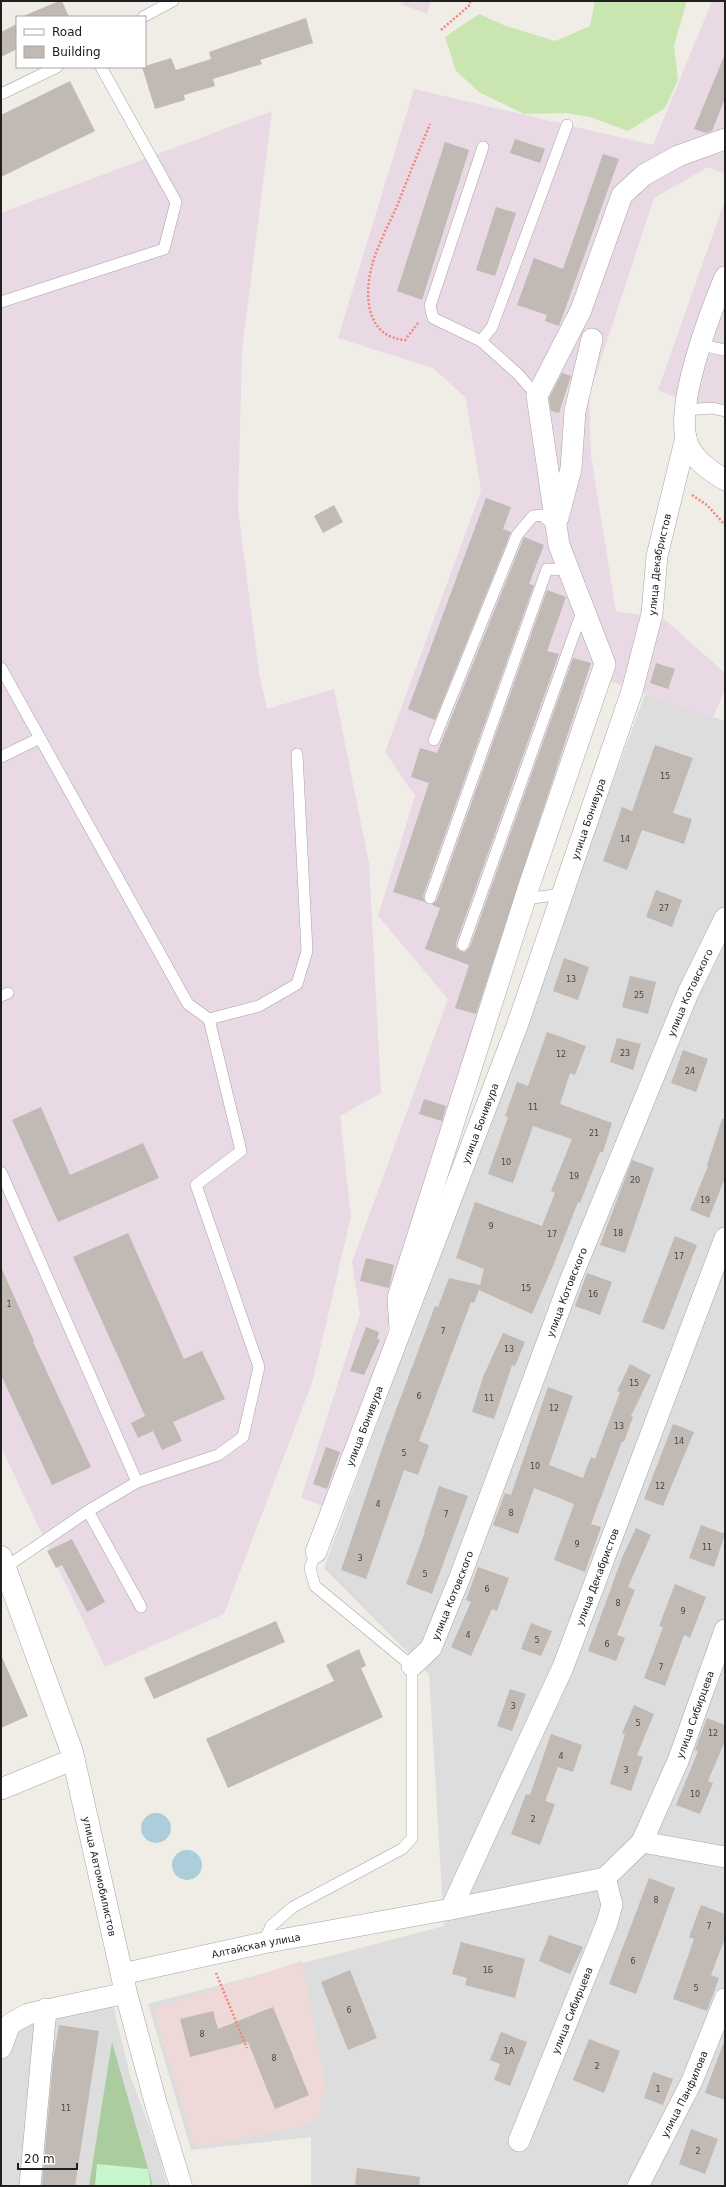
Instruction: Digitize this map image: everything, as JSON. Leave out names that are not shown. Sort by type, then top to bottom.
[{"type":"street","points":[[400,1329],[398,1298],[525,899],[604,664],[559,545],[553,536],[537,396],[581,310],[622,195],[644,174],[678,156],[725,139]]},
{"type":"street","name":"улица Декабристов","points":[[632,691],[652,614],[657,556],[686,437],[685,410],[701,345],[714,303],[725,278]]},
{"type":"street","points":[[553,536],[571,469],[575,411],[592,339]]},
{"type":"street","name":"улица Декабристов","points":[[686,437],[695,457],[705,467],[725,480]]},
{"type":"street","name":"улица Бонивура","points":[[316,1552],[517,1026],[632,691]]},
{"type":"street","name":"улица Котовского","points":[[412,1666],[431,1648],[460,1577],[570,1281],[688,993],[725,918]]},
{"type":"street","name":"улица Декабристов","points":[[451,1909],[563,1667],[725,1238]]},
{"type":"street","name":"улица Автомобилистов","points":[[4,1568],[74,1759],[124,1984],[156,2104],[180,2186]]},
{"type":"street","name":"улица Сибирцева","points":[[642,1842],[678,1761],[725,1630]]},
{"type":"street","points":[[1,1789],[74,1759]]},
{"type":"street","points":[[605,1878],[642,1842],[725,1857]]},
{"type":"street","name":"Алтайская улица","points":[[124,1984],[208,1954],[451,1909],[605,1878]]},
{"type":"street","name":"улица Сибирцева","points":[[519,2141],[607,1923],[612,1906],[605,1878]]},
{"type":"street","points":[[1,2048],[6,2032],[13,2022],[28,2014],[124,1984]]},
{"type":"street","name":"улица Панфилова","points":[[638,2186],[692,2081],[725,1999]]},
{"type":"street","points":[[30,2186],[46,2009]]},
{"type":"lane","points":[[146,16],[173,1]]},
{"type":"lane","points":[[1,94],[55,68]]},
{"type":"lane","points":[[1,302],[164,249],[176,202],[102,68]]},
{"type":"lane","points":[[481,341],[492,327],[567,125]]},
{"type":"lane","points":[[483,147],[430,306],[433,318],[481,341],[519,375],[537,396]]},
{"type":"lane","points":[[701,345],[725,350]]},
{"type":"lane","points":[[685,410],[712,408],[725,411]]},
{"type":"lane","points":[[434,740],[517,535],[533,516],[542,515],[553,536]]},
{"type":"lane","points":[[430,898],[547,569],[568,570]]},
{"type":"lane","points":[[463,945],[583,609]]},
{"type":"lane","points":[[1,668],[188,1004],[209,1018],[241,1151],[196,1185],[259,1367],[243,1437],[218,1455],[137,1482],[88,1511],[4,1568]]},
{"type":"lane","points":[[1,756],[40,738]]},
{"type":"lane","points":[[209,1018],[259,1006],[297,984],[307,951],[297,754]]},
{"type":"lane","points":[[525,899],[562,894]]},
{"type":"lane","points":[[1,1172],[137,1482]]},
{"type":"lane","points":[[88,1511],[141,1607]]},
{"type":"lane","points":[[263,1943],[271,1926],[293,1906],[402,1849],[412,1838],[412,1666],[315,1586],[310,1568],[316,1552]]},
{"type":"path","points":[[441,30],[470,5],[470,1]]},
{"type":"path","points":[[430,124],[371,269],[368,303],[374,321],[382,332],[392,339],[405,340],[420,321],[433,318]]},
{"type":"path","points":[[674,483],[708,505],[725,525]]},
{"type":"path","points":[[208,1954],[246,2048]]},
{"type":"shaded area","points":[[402,1],[431,1],[427,14],[401,4]]},
{"type":"shaded area","points":[[712,1],[725,1],[725,174],[708,167],[654,198],[589,396],[591,456],[616,611],[664,619],[725,673],[725,689],[713,718],[610,681],[399,1280],[383,1351],[326,1507],[301,1498],[360,1314],[352,1262],[448,999],[378,916],[415,796],[385,752],[481,491],[466,398],[433,368],[338,338],[414,89],[653,145]]},
{"type":"shaded area","points":[[272,111],[242,350],[238,509],[259,673],[267,709],[334,689],[369,863],[381,1093],[340,1116],[351,1216],[313,1380],[224,1614],[105,1667],[1,1447],[1,213]]},
{"type":"shaded area","points":[[725,200],[725,417],[658,390]]},
{"type":"shaded area","points":[[645,694],[725,721],[725,2186],[311,2186],[311,2137],[191,2150],[148,2004],[444,1926],[429,1674],[324,1568]]},
{"type":"shaded area","points":[[302,1961],[327,2092],[320,2097],[322,2117],[300,2127],[195,2147],[154,2010],[161,2006]]},
{"type":"shaded area","points":[[113,2005],[130,2075],[159,2153],[167,2186],[1,2186],[1,2021]]},
{"type":"green space","points":[[595,1],[687,1],[674,45],[678,80],[665,108],[628,131],[590,117],[566,113],[524,114],[479,92],[456,71],[445,37],[479,14],[506,26],[555,41],[590,26]]},
{"type":"green space","points":[[112,2042],[153,2186],[89,2186]]},
{"type":"green space","points":[[97,2164],[148,2169],[151,2186],[95,2186]]},
{"type":"water","points":[[156,1813],[167,1817],[171,1828],[167,1839],[156,1843],[145,1839],[141,1828],[145,1817]]},
{"type":"water","points":[[187,1850],[198,1854],[202,1865],[198,1876],[187,1880],[176,1876],[172,1865],[176,1854]]},
{"type":"building","points":[[62,1],[69,16],[23,16]]},
{"type":"building","points":[[306,18],[313,43],[260,60],[262,64],[213,79],[215,86],[184,95],[185,100],[155,109],[142,68],[146,68],[146,66],[171,58],[176,70],[211,59],[209,52]]},
{"type":"building","points":[[16,24],[16,50],[1,57],[1,32]]},
{"type":"building","points":[[725,54],[725,98],[712,131],[706,133],[694,129]]},
{"type":"building","points":[[70,81],[95,131],[1,177],[1,115]]},
{"type":"building","points":[[515,139],[545,149],[540,163],[510,153]]},
{"type":"building","points":[[445,142],[469,150],[422,300],[397,291]]},
{"type":"building","points":[[603,154],[619,159],[559,326],[545,321],[547,315],[517,305],[534,258],[563,269]]},
{"type":"building","points":[[496,207],[516,213],[495,276],[476,270]]},
{"type":"building","points":[[562,373],[571,376],[559,413],[551,411],[549,398]]},
{"type":"building","points":[[486,498],[511,507],[503,529],[511,532],[435,720],[408,709]]},
{"type":"building","points":[[334,505],[343,522],[323,533],[314,516]]},
{"type":"building","points":[[524,537],[544,545],[529,584],[534,585],[423,896],[425,902],[393,892],[429,783],[411,777],[420,748],[437,753]]},
{"type":"building","points":[[547,590],[566,597],[547,651],[559,654],[456,943],[456,947],[460,951],[465,952],[470,947],[573,658],[591,663],[476,1014],[455,1008],[469,965],[425,949],[440,908],[432,905],[437,900]]},
{"type":"building","points":[[656,663],[675,669],[668,689],[650,683]]},
{"type":"building","points":[[655,745],[693,758],[673,813],[692,819],[684,844],[642,830],[627,870],[603,861],[622,807],[632,811]]},
{"type":"building","points":[[656,890],[682,900],[672,927],[646,917]]},
{"type":"building","points":[[564,958],[589,967],[578,1000],[553,991]]},
{"type":"building","points":[[630,976],[656,982],[648,1014],[622,1007]]},
{"type":"building","points":[[547,1032],[586,1046],[575,1075],[570,1073],[560,1104],[612,1123],[603,1152],[600,1152],[580,1203],[578,1202],[532,1314],[479,1290],[474,1303],[471,1302],[419,1441],[429,1445],[418,1475],[404,1470],[366,1579],[341,1570],[387,1434],[435,1306],[438,1307],[449,1278],[480,1285],[484,1269],[456,1258],[475,1202],[542,1226],[555,1193],[551,1191],[572,1139],[533,1126],[513,1183],[488,1174],[508,1117],[505,1116],[517,1082],[528,1086]]},
{"type":"building","points":[[617,1038],[641,1044],[633,1070],[610,1062]]},
{"type":"building","points":[[683,1050],[708,1059],[696,1092],[671,1083]]},
{"type":"building","points":[[424,1099],[446,1106],[442,1121],[419,1114]]},
{"type":"building","points":[[41,1107],[70,1175],[143,1143],[159,1178],[58,1222],[12,1120]]},
{"type":"building","points":[[722,1119],[725,1119],[725,1178],[709,1218],[690,1210],[708,1166],[707,1165]]},
{"type":"building","points":[[632,1160],[654,1168],[625,1253],[600,1245]]},
{"type":"building","points":[[128,1233],[184,1359],[202,1351],[225,1399],[173,1422],[182,1441],[162,1450],[153,1431],[138,1438],[131,1423],[145,1416],[73,1257]]},
{"type":"building","points":[[675,1236],[697,1245],[664,1330],[642,1322]]},
{"type":"building","points":[[366,1258],[394,1265],[389,1288],[360,1281]]},
{"type":"building","points":[[1,1267],[34,1341],[33,1342],[91,1467],[52,1485],[1,1375]]},
{"type":"building","points":[[587,1273],[612,1282],[600,1315],[575,1306]]},
{"type":"building","points":[[366,1327],[379,1332],[377,1339],[380,1340],[364,1375],[350,1371]]},
{"type":"building","points":[[503,1333],[525,1342],[515,1366],[512,1365],[494,1419],[472,1412],[483,1377]]},
{"type":"building","points":[[630,1364],[651,1375],[631,1416],[633,1417],[624,1442],[622,1441],[591,1524],[601,1527],[585,1572],[554,1560],[574,1504],[534,1488],[518,1534],[493,1525],[505,1493],[511,1495],[548,1387],[573,1396],[549,1465],[583,1478],[591,1457],[595,1459],[620,1392],[617,1391]]},
{"type":"building","points":[[673,1424],[694,1432],[663,1506],[644,1499]]},
{"type":"building","points":[[326,1447],[340,1452],[327,1489],[313,1484]]},
{"type":"building","points":[[439,1486],[468,1496],[432,1594],[406,1584],[425,1532]]},
{"type":"building","points":[[701,1525],[725,1534],[714,1567],[689,1558]]},
{"type":"building","points":[[636,1528],[651,1535],[628,1587],[635,1590],[617,1635],[625,1638],[616,1661],[588,1651],[622,1558]]},
{"type":"building","points":[[72,1539],[105,1602],[87,1612],[62,1565],[56,1568],[47,1551]]},
{"type":"building","points":[[478,1567],[509,1578],[497,1611],[492,1609],[471,1656],[451,1647],[471,1602],[466,1600]]},
{"type":"building","points":[[675,1584],[706,1597],[690,1638],[684,1635],[665,1686],[644,1678],[663,1627],[659,1626]]},
{"type":"building","points":[[276,1621],[285,1642],[154,1699],[144,1678]]},
{"type":"building","points":[[531,1623],[552,1631],[541,1656],[521,1649]]},
{"type":"building","points":[[359,1649],[366,1666],[361,1668],[383,1717],[228,1788],[206,1739],[334,1681],[326,1665]]},
{"type":"building","points":[[1,1655],[28,1716],[1,1728]]},
{"type":"building","points":[[510,1689],[526,1694],[512,1731],[497,1726]]},
{"type":"building","points":[[634,1705],[654,1714],[637,1755],[643,1757],[631,1791],[610,1784],[625,1734],[622,1733]]},
{"type":"building","points":[[707,1718],[725,1725],[725,1741],[708,1781],[713,1783],[700,1814],[676,1805],[698,1751],[695,1750]]},
{"type":"building","points":[[551,1734],[582,1745],[573,1772],[558,1767],[545,1801],[555,1804],[540,1845],[511,1834],[526,1794],[530,1795]]},
{"type":"building","points":[[649,1878],[675,1888],[636,1994],[609,1984]]},
{"type":"building","points":[[701,1905],[725,1914],[725,1938],[711,1975],[719,1978],[707,2011],[673,1999],[694,1939],[689,1937]]},
{"type":"building","points":[[549,1935],[583,1947],[570,1974],[539,1961]]},
{"type":"building","points":[[461,1942],[525,1959],[515,1998],[465,1985],[467,1978],[452,1974]]},
{"type":"building","points":[[350,1970],[377,2038],[348,2050],[321,1982]]},
{"type":"building","points":[[273,2007],[309,2095],[275,2109],[248,2042],[190,2057],[180,2019],[213,2011],[218,2029]]},
{"type":"building","points":[[59,2025],[99,2031],[75,2186],[42,2186],[53,2061]]},
{"type":"building","points":[[501,2032],[527,2042],[510,2086],[494,2080],[500,2064],[490,2060]]},
{"type":"building","points":[[589,2039],[620,2051],[604,2093],[573,2080]]},
{"type":"building","points":[[723,2044],[725,2044],[725,2100],[705,2093]]},
{"type":"building","points":[[653,2072],[673,2079],[663,2105],[644,2098]]},
{"type":"building","points":[[691,2129],[718,2139],[705,2174],[679,2164]]},
{"type":"building","points":[[357,2168],[420,2177],[419,2186],[355,2186]]}]
